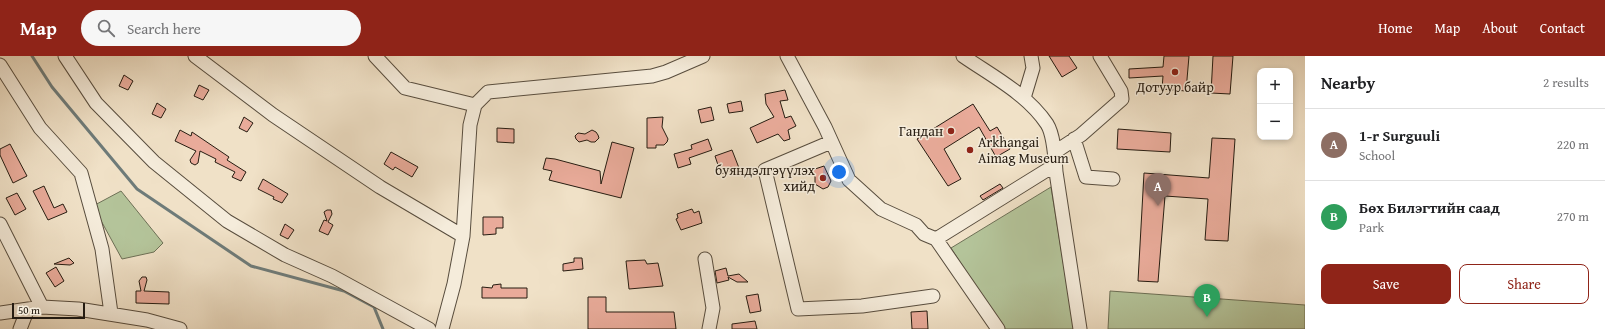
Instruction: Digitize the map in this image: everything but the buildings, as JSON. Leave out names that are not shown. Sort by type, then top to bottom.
[{"type":"street","points":[[65,56],[96,103],[154,162],[227,221],[284,255],[332,276],[429,329]]},
{"type":"street","points":[[195,56],[273,115],[380,187],[463,236]]},
{"type":"street","points":[[375,56],[405,88],[475,105]]},
{"type":"street","points":[[442,329],[454,284],[463,236],[470,126],[475,105],[488,92],[652,76],[666,72],[703,56]]},
{"type":"street","points":[[787,56],[832,142],[849,180],[881,209],[916,225],[924,234],[936,239],[998,329]]},
{"type":"street","points":[[964,56],[1024,98],[1047,124],[1055,152],[1056,172],[1080,329]]},
{"type":"street","points":[[1024,98],[1033,68],[1031,56]]},
{"type":"street","points":[[1055,152],[1074,139],[1122,99],[1122,91],[1100,56]]},
{"type":"street","points":[[0,65],[40,128],[80,173],[102,249],[111,314]]},
{"type":"street","points":[[1074,139],[1086,177],[1112,179]]},
{"type":"street","points":[[832,142],[765,170],[798,309],[862,306],[933,296]]},
{"type":"street","points":[[936,239],[1047,170],[1056,172]]},
{"type":"street","points":[[0,224],[42,307]]},
{"type":"street","points":[[705,259],[713,308],[710,329]]},
{"type":"street","points":[[0,313],[27,311],[42,307],[78,309],[111,314],[145,325],[180,329]]},
{"type":"street","points":[[20,329],[27,311]]},
{"type":"green space","points":[[1051,187],[1074,329],[1003,329],[951,248]]},
{"type":"green space","points":[[121,191],[163,243],[154,252],[122,259],[93,206]]},
{"type":"green space","points":[[1110,291],[1305,305],[1305,329],[1108,329]]},
{"type":"waterway","points":[[32,56],[52,87],[137,189],[251,266],[344,291],[374,307],[383,329]]},
{"type":"place","name":"Дотуур байр","points":[[1175,72]]},
{"type":"place","name":"Гандан","points":[[951,131]]},
{"type":"place","name":"Arkhangai Aimag Museum","points":[[970,150]]},
{"type":"place","name":"буяндэлгэүүлэх хийд","points":[[823,178]]},
{"type":"place","name":"1-r Surguuli","points":[[1158,206]]},
{"type":"place","name":"Бөх Билэгтийн саад","points":[[1207,317]]}]
